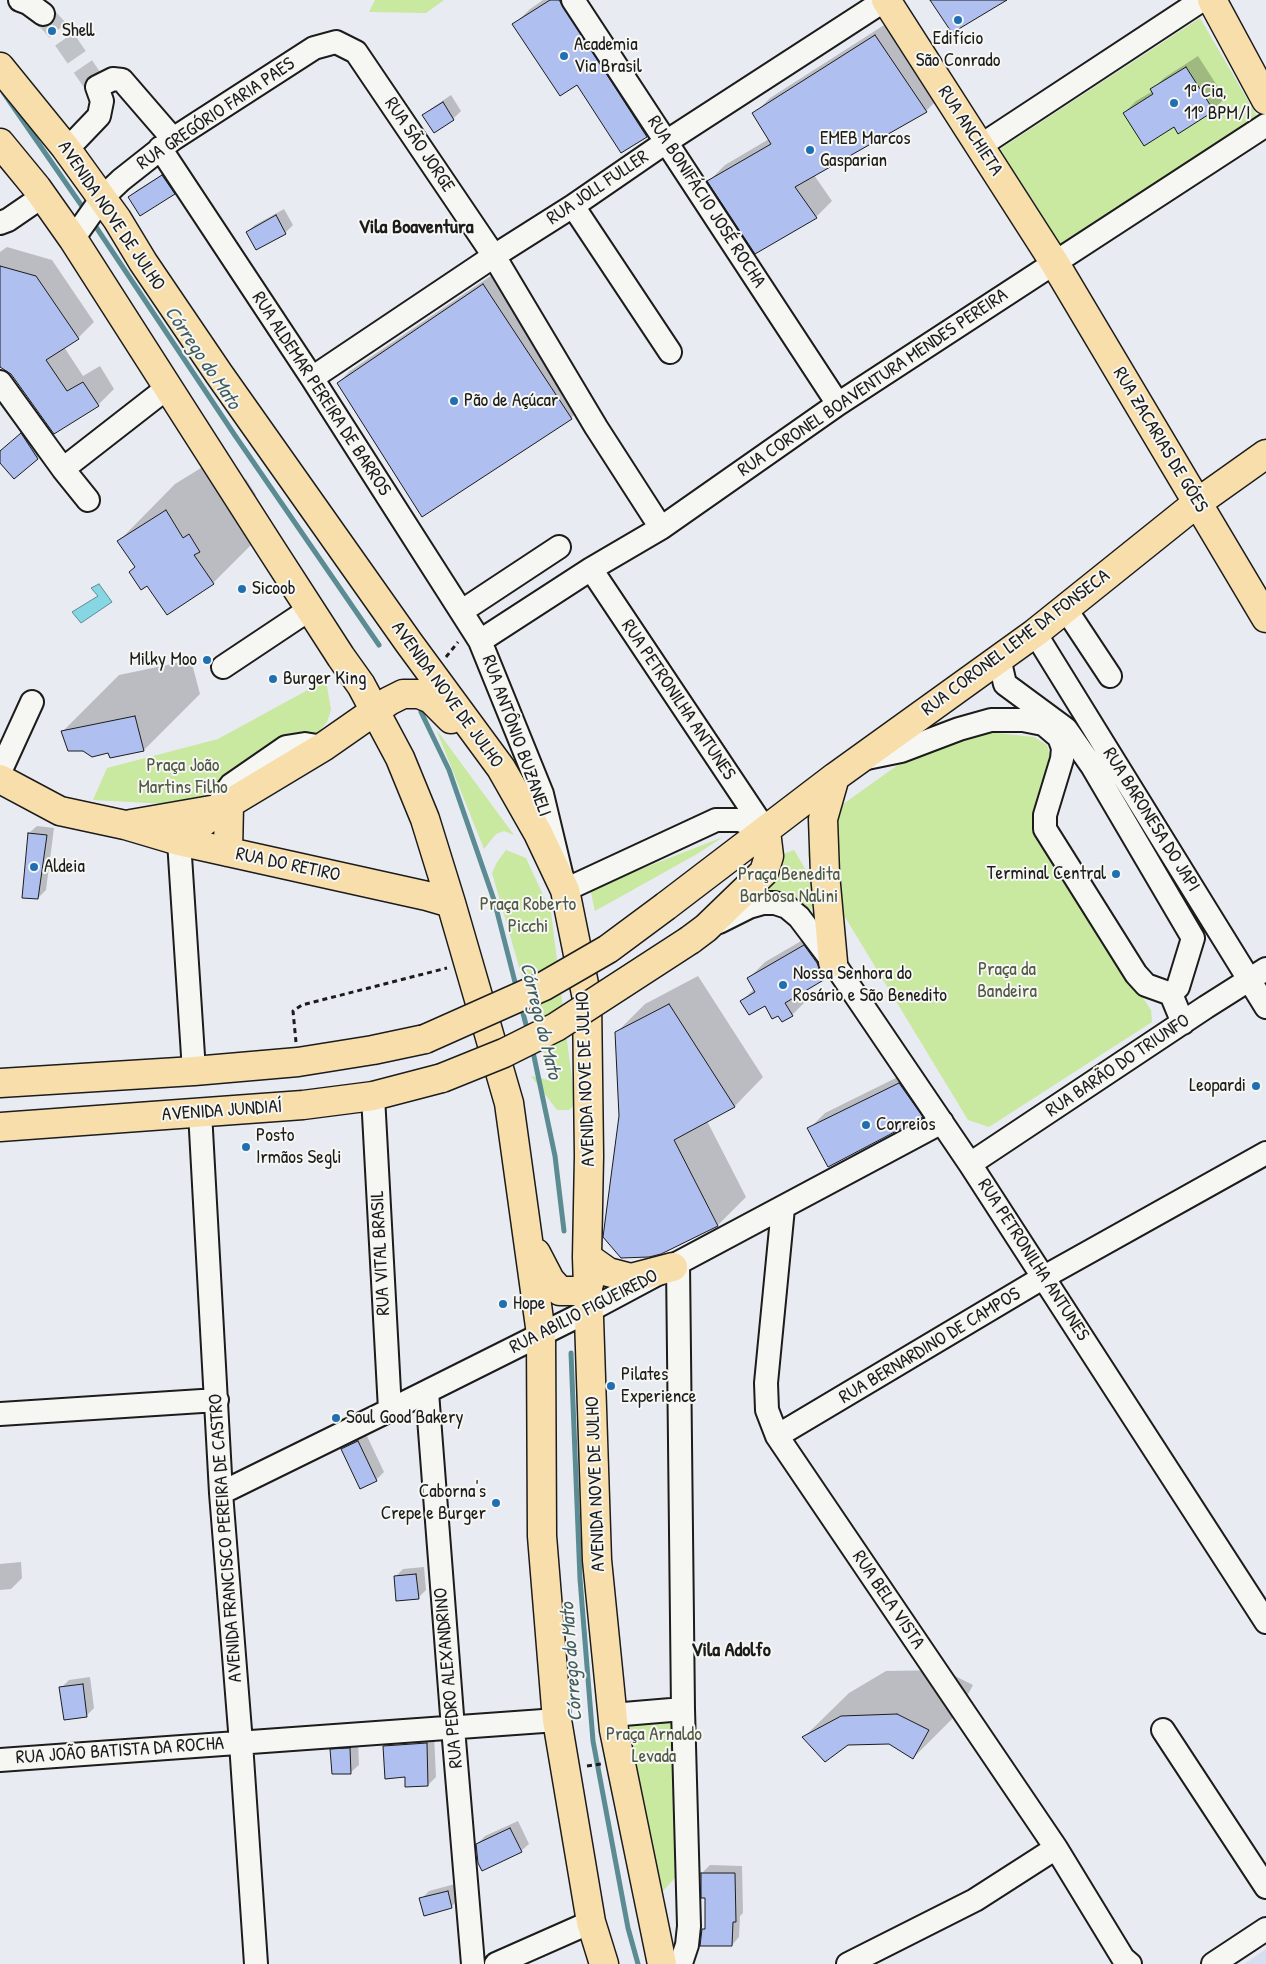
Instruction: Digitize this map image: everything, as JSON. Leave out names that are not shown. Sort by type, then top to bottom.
[{"type":"main road","name":"RUA ANCHIETA","points":[[885,0],[1054,262]]},
{"type":"main road","points":[[1212,0],[1266,100]]},
{"type":"main road","name":"AVENIDA NOVE DE JULHO","points":[[0,67],[66,147],[101,200],[117,219],[143,262],[219,374],[500,768],[538,833],[565,890],[587,999],[589,1137],[587,1257],[597,1560],[612,1715],[662,1964]]},
{"type":"main road","points":[[0,143],[40,192],[79,232],[168,388],[310,609],[362,685],[400,758],[425,819],[509,1103],[541,1334],[542,1536],[557,1720],[592,1922],[604,1964]]},
{"type":"main road","name":"RUA ZACARIAS DE GÓES","points":[[1054,262],[1266,618]]},
{"type":"main road","name":"RUA CORONEL LEME DA FONSECA","points":[[766,831],[858,760],[1035,633],[1197,503],[1266,454]]},
{"type":"main road","points":[[179,841],[225,807],[323,748],[389,701],[403,694],[419,694],[431,699],[500,768]]},
{"type":"main road","points":[[833,962],[825,874],[823,819],[835,777]]},
{"type":"main road","name":"RUA DO RETIRO","points":[[0,779],[60,811],[124,825],[179,841],[451,903]]},
{"type":"main road","points":[[0,800],[60,811]]},
{"type":"main road","points":[[225,807],[228,852]]},
{"type":"main road","name":"RUA DO RETIRO","points":[[124,825],[225,807]]},
{"type":"main road","points":[[0,1083],[194,1071],[298,1062],[373,1050],[425,1039],[544,986],[608,949],[766,831]]},
{"type":"main road","name":"AVENIDA JUNDIAÍ","points":[[0,1128],[303,1105],[373,1096],[442,1078],[504,1053],[556,1027],[698,934],[764,872],[769,856],[766,831]]},
{"type":"main road","points":[[529,1241],[550,1280],[560,1291],[577,1292],[589,1297]]},
{"type":"main road","points":[[587,1257],[608,1272],[631,1278],[675,1265]]},
{"type":"street","points":[[20,0],[28,3],[43,14]]},
{"type":"street","name":"RUA JOLL FULLER","points":[[312,378],[494,256],[573,206],[666,142],[885,0]]},
{"type":"street","points":[[980,146],[1202,0]]},
{"type":"street","name":"RUA BONIFÁCIO JOSÉ ROCHA","points":[[582,3],[666,142],[838,404]]},
{"type":"street","name":"RUA GREGÓRIO FARIA PAES","points":[[79,232],[101,200],[167,144],[314,48],[336,42]]},
{"type":"street","name":"RUA SÃO JORGE","points":[[336,42],[356,52],[494,256],[596,427],[661,528]]},
{"type":"street","name":"RUA ALDEMAR PEREIRA DE BARROS","points":[[66,147],[77,139],[99,116],[102,100],[97,87],[113,79],[122,80],[167,144],[312,378],[480,641]]},
{"type":"street","name":"RUA CORONEL BOAVENTURA MENDES PEREIRA","points":[[480,641],[661,528],[838,404],[1266,125]]},
{"type":"street","points":[[0,216],[40,192]]},
{"type":"street","points":[[0,223],[8,220],[40,192]]},
{"type":"street","points":[[573,206],[670,352]]},
{"type":"street","points":[[0,382],[63,469],[88,500]]},
{"type":"street","points":[[63,469],[168,388]]},
{"type":"street","points":[[462,611],[559,547]]},
{"type":"street","name":"RUA PETRONILHA ANTUNES","points":[[591,570],[766,831]]},
{"type":"street","points":[[1065,608],[1110,676]]},
{"type":"street","points":[[223,667],[310,609]]},
{"type":"street","name":"RUA BARONESA DO JAPI","points":[[1035,633],[1258,974],[1266,1007]]},
{"type":"street","name":"RUA ANTÔNIO BUZANELI","points":[[480,641],[542,794],[565,890]]},
{"type":"street","points":[[999,658],[1005,684],[1055,727],[1092,766],[1193,938],[1175,990],[1183,1024]]},
{"type":"street","points":[[0,772],[32,702]]},
{"type":"street","points":[[858,760],[901,751],[959,728],[991,720],[1023,720],[1055,727]]},
{"type":"street","points":[[1055,727],[1063,748],[1062,759],[1045,815],[1045,829],[1136,974],[1146,984],[1175,990],[1197,1004],[1206,1007]]},
{"type":"street","points":[[1062,759],[1092,766]]},
{"type":"street","points":[[565,890],[716,820],[740,820],[766,831]]},
{"type":"street","points":[[179,841],[194,1071]]},
{"type":"street","name":"RUA PETRONILHA ANTUNES","points":[[698,934],[749,907],[763,903],[774,903],[787,907],[799,917],[833,962],[970,1164],[1266,1622]]},
{"type":"street","name":"RUA BARÃO DO TRIUNFO","points":[[970,1164],[1258,974]]},
{"type":"street","name":"RUA VITAL BRASIL","points":[[373,1096],[390,1410]]},
{"type":"street","name":"AVENIDA FRANCISCO PEREIRA DE CASTRO","points":[[200,1112],[221,1493],[256,1964]]},
{"type":"street","name":"RUA ABILIO FIGUEIREDO","points":[[221,1493],[541,1334],[589,1297],[675,1265],[942,1122]]},
{"type":"street","name":"RUA BERNARDINO DE CAMPOS","points":[[777,1436],[1044,1278],[1266,1153]]},
{"type":"street","name":"RUA BELA VISTA","points":[[783,1208],[766,1383],[767,1410],[777,1436],[1056,1848],[1122,1962]]},
{"type":"street","points":[[675,1265],[689,1926],[687,1945],[682,1960],[676,1964]]},
{"type":"street","name":"RUA PEDRO ALEXANDRINO","points":[[427,1392],[453,1728],[474,1964]]},
{"type":"street","points":[[0,1414],[217,1400]]},
{"type":"street","points":[[612,1715],[683,1709]]},
{"type":"street","name":"RUA JOÃO BATISTA DA ROCHA","points":[[0,1760],[557,1720]]},
{"type":"street","points":[[1163,1730],[1266,1886]]},
{"type":"street","points":[[848,1964],[975,1900],[1056,1848]]},
{"type":"street","points":[[496,1964],[592,1922]]},
{"type":"street","points":[[1213,1964],[1266,1929]]},
{"type":"path","points":[[298,1062],[293,1011],[302,1005],[468,962]]},
{"type":"path","points":[[584,1766],[605,1764]]},
{"type":"shaded area","points":[[1266,1949],[1266,1964],[1244,1964]]},
{"type":"green space","points":[[375,0],[444,0],[426,13],[369,12]]},
{"type":"green space","points":[[1200,18],[1257,116],[1060,244],[1000,149]]},
{"type":"green space","name":"Praça João Martins Filho","points":[[326,680],[331,710],[327,722],[315,736],[287,739],[214,784],[198,803],[187,805],[93,800],[107,768],[218,739]]},
{"type":"green space","points":[[436,729],[514,835],[504,831],[496,834],[484,849]]},
{"type":"green space","name":"Praça da Bandeira","points":[[973,732],[1034,737],[1047,745],[1050,757],[1032,819],[1036,834],[1151,1010],[1152,1022],[989,1127],[968,1120],[808,856],[811,827],[923,747]]},
{"type":"green space","points":[[723,837],[697,854],[595,911],[590,889]]},
{"type":"green space","name":"Praça Roberto Picchi","points":[[506,850],[526,858],[551,912],[575,1104],[569,1110],[557,1110],[531,1076],[552,1081],[492,873]]},
{"type":"green space","name":"Praça Benedita Barbosa Nalini","points":[[794,850],[819,892],[799,934],[764,889],[776,857]]},
{"type":"green space","name":"Praça Arnaldo Levada","points":[[675,1720],[675,1878],[662,1892],[650,1876],[630,1725]]},
{"type":"water","points":[[99,584],[112,602],[81,623],[72,612],[98,596],[91,588]]},
{"type":"building","name":"Academia Via Brasil","points":[[550,0],[559,0],[647,137],[621,153],[577,85],[560,96],[512,24]]},
{"type":"building","name":"Edifício São Conrado","points":[[930,0],[1007,0],[952,33]]},
{"type":"building","name":"EMEB Marcos Gasparian","points":[[875,35],[927,112],[795,187],[817,218],[755,254],[707,181],[771,144],[752,113]]},
{"type":"building","name":"1ª Cia, 11º BPM/I","points":[[1186,67],[1214,111],[1178,134],[1174,127],[1144,146],[1123,113],[1153,94],[1150,89]]},
{"type":"building","points":[[443,102],[454,120],[434,133],[422,115]]},
{"type":"building","points":[[162,175],[175,194],[140,216],[128,197]]},
{"type":"building","points":[[276,215],[286,234],[256,250],[246,232]]},
{"type":"building","points":[[0,266],[36,276],[79,339],[46,360],[67,391],[83,382],[99,406],[54,434],[11,374],[0,367]]},
{"type":"building","name":"Pão de Açúcar","points":[[483,284],[572,419],[422,517],[337,383]]},
{"type":"building","points":[[21,433],[38,459],[14,479],[0,463],[0,451]]},
{"type":"building","points":[[166,510],[183,538],[189,534],[200,552],[194,555],[214,584],[167,615],[147,586],[141,590],[129,572],[135,567],[117,541]]},
{"type":"building","points":[[135,716],[144,751],[110,758],[108,753],[92,757],[83,751],[68,751],[61,731]]},
{"type":"building","name":"Aldeia","points":[[28,833],[47,835],[38,899],[22,898]]},
{"type":"building","name":"Nossa Senhora do Rosário e São Benedito","points":[[804,945],[817,963],[820,971],[827,978],[785,1003],[793,1016],[782,1022],[778,1016],[772,1019],[765,1006],[749,1015],[740,1001],[755,992],[747,978]]},
{"type":"building","points":[[669,1004],[735,1107],[674,1140],[718,1226],[661,1254],[649,1257],[621,1258],[603,1237],[619,1116],[615,1032]]},
{"type":"building","name":"Correios","points":[[899,1083],[923,1117],[828,1167],[807,1128]]},
{"type":"building","points":[[358,1441],[377,1481],[360,1489],[341,1449]]},
{"type":"building","points":[[416,1574],[419,1599],[396,1601],[394,1576]]},
{"type":"building","points":[[83,1684],[87,1717],[64,1720],[59,1687]]},
{"type":"building","points":[[897,1714],[929,1730],[913,1759],[889,1744],[848,1745],[825,1762],[802,1737],[841,1716]]},
{"type":"building","points":[[427,1743],[428,1786],[405,1787],[405,1777],[385,1779],[383,1746]]},
{"type":"building","points":[[350,1748],[351,1774],[332,1774],[330,1749]]},
{"type":"building","points":[[510,1828],[522,1852],[482,1871],[478,1863],[476,1844]]},
{"type":"building","points":[[701,1873],[735,1873],[736,1922],[733,1922],[732,1946],[700,1946],[702,1929],[705,1929],[705,1898],[701,1898]]},
{"type":"building","points":[[448,1891],[452,1908],[424,1916],[419,1898]]},
{"type":"waterway","name":"Córrego do Mato","points":[[3,92],[86,212]]},
{"type":"waterway","name":"Córrego do Mato","points":[[92,221],[234,434],[379,645]]},
{"type":"waterway","name":"Córrego do Mato","points":[[421,712],[449,770],[494,900],[517,990]]},
{"type":"waterway","name":"Córrego do Mato","points":[[521,1006],[528,1032]]},
{"type":"waterway","name":"Córrego do Mato","points":[[532,1047],[555,1156],[564,1231]]},
{"type":"waterway","name":"Córrego do Mato","points":[[571,1353],[580,1579],[593,1741],[628,1928],[638,1964]]},
{"type":"tunnel","points":[[43,14],[60,33],[97,87]]},
{"type":"place","name":"Edifício São Conrado","points":[[958,20]]},
{"type":"place","name":"Shell","points":[[52,31]]},
{"type":"place","name":"Academia Via Brasil","points":[[564,56]]},
{"type":"place","name":"1ª Cia, 11º BPM/I","points":[[1174,103]]},
{"type":"place","name":"EMEB Marcos Gasparian","points":[[810,150]]},
{"type":"place","name":"Pão de Açúcar","points":[[454,401]]},
{"type":"place","name":"Sicoob","points":[[242,589]]},
{"type":"place","name":"Milky Moo","points":[[207,660]]},
{"type":"place","name":"Burger King","points":[[273,679]]},
{"type":"place","name":"Aldeia","points":[[34,867]]},
{"type":"place","name":"Terminal Central","points":[[1116,874]]},
{"type":"place","name":"Nossa Senhora do Rosário e São Benedito","points":[[783,985]]},
{"type":"place","name":"Leopardi","points":[[1256,1086]]},
{"type":"place","name":"Correios","points":[[866,1125]]},
{"type":"place","name":"Posto Irmãos Segli","points":[[246,1147]]},
{"type":"place","name":"Hope","points":[[503,1304]]},
{"type":"place","name":"Pilates Experience","points":[[611,1386]]},
{"type":"place","name":"Soul Good Bakery","points":[[336,1418]]},
{"type":"place","name":"Caborna's Crepe e Burger","points":[[496,1503]]},
{"type":"district","name":"Vila Boaventura","points":[[416,228]]},
{"type":"district","name":"Vila Adolfo","points":[[731,1651]]}]
